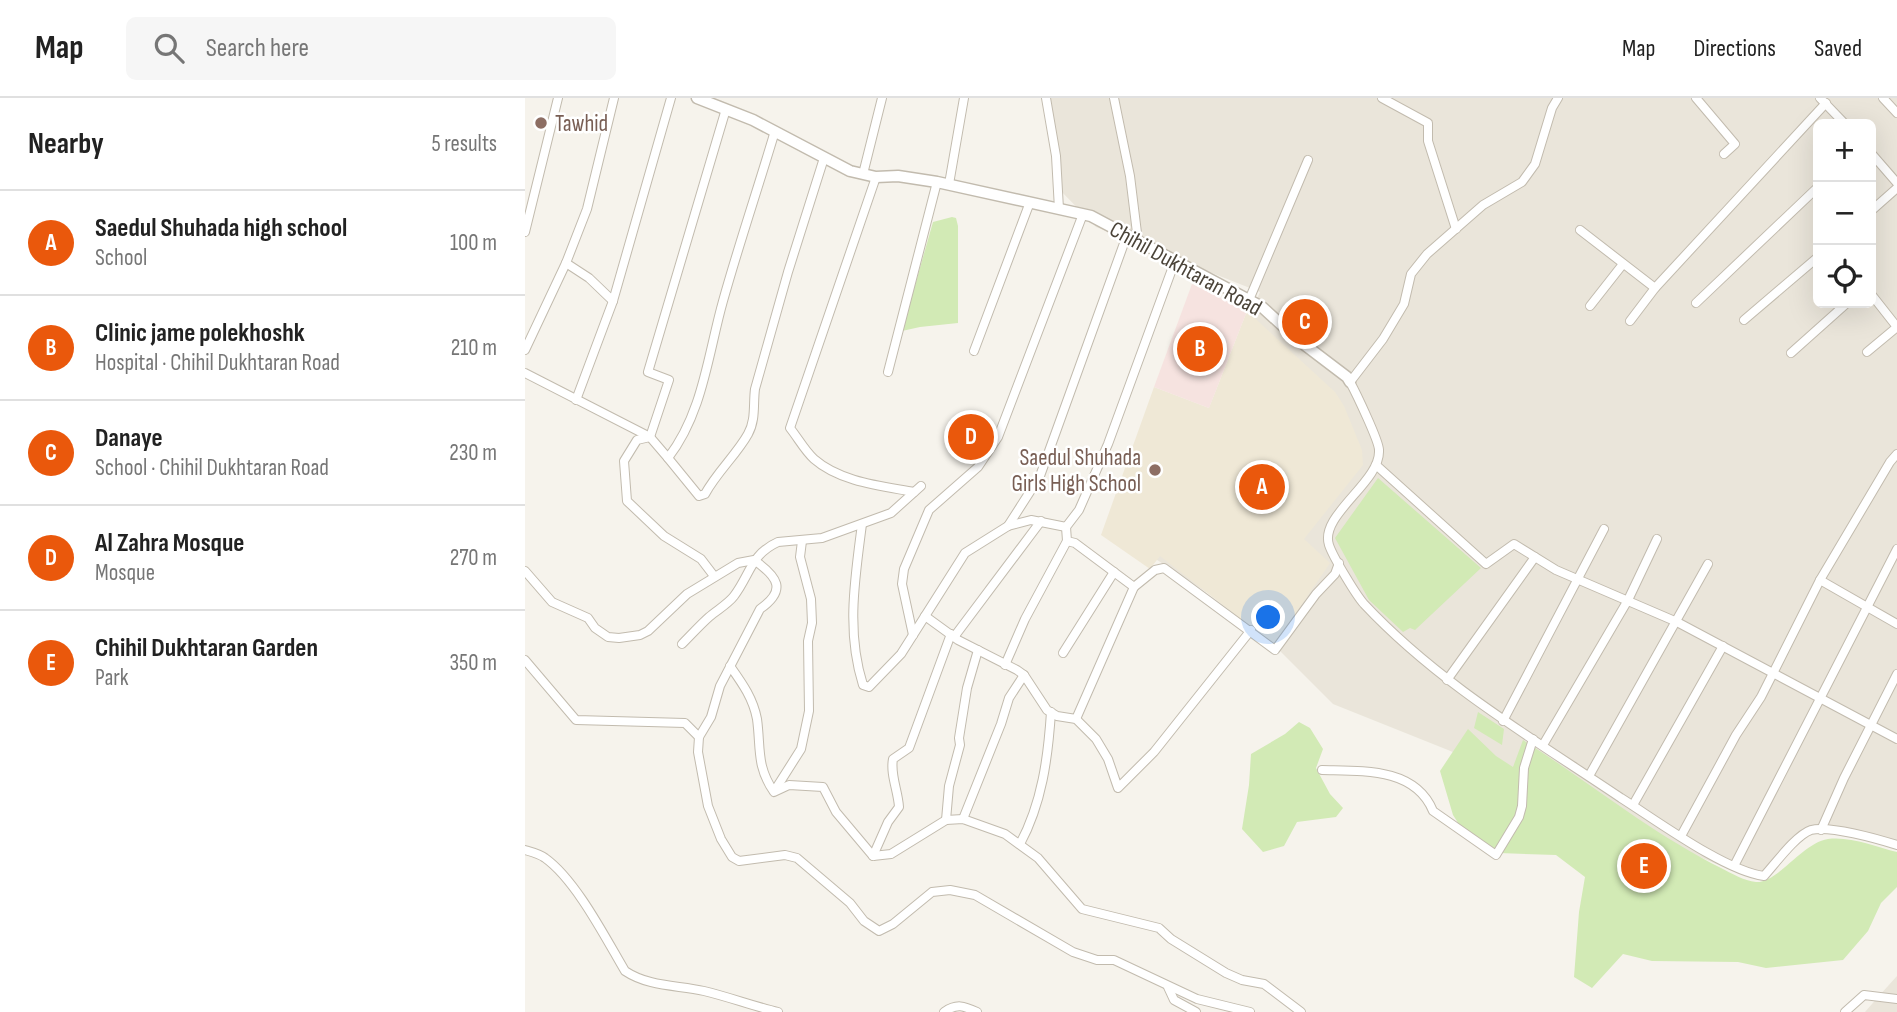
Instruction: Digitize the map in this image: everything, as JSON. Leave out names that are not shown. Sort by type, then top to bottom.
[{"type":"street","points":[[525,232],[558,98]]},
{"type":"street","points":[[525,350],[566,263],[587,209],[614,98]]},
{"type":"street","points":[[576,400],[613,301],[671,98]]},
{"type":"street","points":[[863,174],[882,98]]},
{"type":"street","points":[[949,184],[964,98]]},
{"type":"street","points":[[1046,98],[1055,156],[1059,209]]},
{"type":"street","points":[[1008,526],[1040,476],[1132,238],[1130,176],[1114,98]]},
{"type":"street","points":[[1382,98],[1428,123],[1428,141],[1456,229]]},
{"type":"street","points":[[1558,98],[1549,117],[1535,164],[1522,183],[1483,205],[1427,254],[1411,274],[1405,304],[1383,339],[1350,382],[1380,450],[1376,465],[1328,530],[1329,544],[1362,602],[1447,680],[1503,721],[1681,836],[1734,866],[1751,874],[1764,876],[1801,836],[1811,830],[1868,836],[1897,845]]},
{"type":"street","points":[[1696,98],[1735,144],[1724,154]]},
{"type":"street","points":[[1883,98],[1897,113]]},
{"type":"street","name":"Chihil Dukhtaran Road","points":[[704,99],[775,131],[850,171],[876,177],[898,176],[949,184],[1091,216],[1262,307],[1350,382]]},
{"type":"street","points":[[1630,321],[1655,289],[1823,101],[1840,119]]},
{"type":"street","points":[[650,437],[669,380],[648,372],[726,109]]},
{"type":"street","points":[[668,458],[689,422],[703,383],[723,302],[775,131]]},
{"type":"street","points":[[525,373],[650,437],[699,496],[705,494],[714,477],[748,433],[755,408],[755,389],[824,158]]},
{"type":"street","points":[[1876,159],[1897,185],[1876,206]]},
{"type":"street","points":[[1249,300],[1308,160]]},
{"type":"street","points":[[682,644],[708,617],[733,598],[754,560],[778,542],[822,538],[862,524],[891,513],[918,489],[869,484],[840,474],[815,459],[790,428],[876,177]]},
{"type":"street","points":[[888,372],[937,182]]},
{"type":"street","points":[[1696,303],[1813,192]]},
{"type":"street","points":[[974,351],[1030,202]]},
{"type":"street","points":[[913,635],[902,584],[904,569],[929,510],[978,467],[998,438],[1083,214]]},
{"type":"street","points":[[1580,230],[1655,289]]},
{"type":"street","points":[[1005,665],[1066,541],[1066,527],[1079,510],[1108,444],[1175,261]]},
{"type":"street","points":[[1744,320],[1813,261]]},
{"type":"street","points":[[566,263],[589,278],[613,301]]},
{"type":"street","points":[[1590,306],[1623,264]]},
{"type":"street","points":[[1867,352],[1897,327],[1876,300]]},
{"type":"street","points":[[1791,353],[1841,308]]},
{"type":"street","points":[[650,437],[637,440],[624,461],[627,500],[664,536],[701,559],[714,576]]},
{"type":"street","points":[[1681,836],[1736,735],[1761,697],[1821,580],[1889,462],[1897,454]]},
{"type":"street","points":[[1376,465],[1486,564],[1514,544],[1578,580],[1677,622],[1897,739]]},
{"type":"street","points":[[862,524],[852,602],[856,665],[863,685],[869,687],[901,654],[965,553],[1008,526],[1031,520],[1066,527]]},
{"type":"street","points":[[873,856],[888,822],[899,807],[898,790],[891,768],[893,759],[909,748],[953,636],[1041,521]]},
{"type":"street","points":[[1503,721],[1604,529]]},
{"type":"street","points":[[1543,746],[1629,600],[1657,538]]},
{"type":"street","points":[[774,792],[801,749],[809,711],[808,641],[812,623],[811,599],[800,557],[802,541]]},
{"type":"street","points":[[1066,541],[1075,543],[1134,587]]},
{"type":"street","points":[[1734,866],[1897,549]]},
{"type":"street","points":[[1447,680],[1535,557]]},
{"type":"street","points":[[525,571],[552,602],[588,618],[595,628],[608,637],[619,638],[648,631],[687,594],[738,562],[754,560],[769,571],[778,588],[777,592],[771,602],[760,609],[720,686],[711,717],[699,737],[698,752],[708,806],[721,839],[732,857],[739,861],[785,855],[797,858],[850,903],[864,922],[879,930],[893,924],[932,892],[950,890],[975,895],[1073,952],[1097,960],[1114,960],[1197,999],[1250,1012]]},
{"type":"street","points":[[1076,719],[1134,587],[1155,570],[1164,568],[1275,650],[1335,573],[1339,563]]},
{"type":"street","points":[[1589,776],[1708,564]]},
{"type":"street","points":[[1063,653],[1114,572]]},
{"type":"street","points":[[1821,580],[1897,624]]},
{"type":"street","points":[[925,616],[953,636],[1024,675],[1051,712],[1057,716],[1076,719],[1102,747],[1118,788],[1154,752],[1251,630]]},
{"type":"street","points":[[1633,805],[1723,646]]},
{"type":"street","points":[[946,820],[967,688],[978,650]]},
{"type":"street","points":[[525,660],[576,720],[685,723],[699,737]]},
{"type":"street","points":[[730,666],[750,695],[757,720],[763,777],[774,792]]},
{"type":"street","points":[[1821,830],[1897,674]]},
{"type":"street","points":[[963,819],[1009,698],[1024,675]]},
{"type":"street","points":[[1020,844],[1033,821],[1044,775],[1051,712]]},
{"type":"street","points":[[1322,770],[1384,773],[1409,783],[1428,800],[1433,811],[1496,855],[1522,806],[1524,768],[1533,739]]},
{"type":"street","points":[[774,792],[789,785],[823,787],[837,812],[873,856]]},
{"type":"street","points":[[873,856],[891,854],[946,820],[963,819],[1005,834],[1038,858],[1082,909],[1159,928],[1171,939],[1226,973],[1242,980],[1264,984],[1301,1012]]},
{"type":"street","points":[[525,850],[544,857],[557,869],[595,919],[625,971],[633,976],[679,988],[701,990],[778,1012]]},
{"type":"street","points":[[1168,987],[1174,1000],[1196,1012]]},
{"type":"street","points":[[1845,1012],[1864,995],[1897,999]]},
{"type":"street","points":[[944,1012],[952,1006],[963,1006],[978,1012]]},
{"type":"shaded area","points":[[1044,98],[1897,98],[1897,843],[1829,826],[1804,830],[1765,873],[1740,874],[1333,704],[1249,620],[1151,556],[1209,408],[1260,292],[1096,227],[1060,190]]},
{"type":"shaded area","points":[[1192,284],[1247,311],[1209,408],[1154,387]]},
{"type":"shaded area","points":[[1247,311],[1335,392],[1344,406],[1362,450],[1363,465],[1304,539],[1330,563],[1274,645],[1160,556],[1150,569],[1101,535],[1154,387],[1209,408]]},
{"type":"shaded area","points":[[1897,976],[1897,1012],[1865,1012],[1879,996]]},
{"type":"green space","points":[[956,218],[958,226],[958,323],[902,331],[933,222]]},
{"type":"green space","points":[[1378,478],[1481,568],[1415,630],[1410,628],[1403,632],[1369,600],[1335,538]]},
{"type":"green space","points":[[1478,712],[1504,729],[1502,745],[1474,728]]},
{"type":"green space","points":[[1299,722],[1310,728],[1323,749],[1316,768],[1330,794],[1343,808],[1336,817],[1297,822],[1284,846],[1263,852],[1242,829],[1251,754],[1285,734]]},
{"type":"green space","points":[[1468,729],[1496,756],[1513,767],[1523,740],[1670,839],[1742,878],[1764,881],[1818,842],[1836,838],[1897,852],[1897,887],[1881,903],[1868,931],[1843,960],[1766,968],[1738,962],[1652,961],[1623,954],[1592,988],[1574,977],[1579,912],[1585,877],[1556,855],[1499,853],[1462,829],[1453,815],[1440,771]]},
{"type":"place","name":"Tawhid","points":[[541,123]]},
{"type":"place","name":"Danaye","points":[[1305,322]]},
{"type":"place","name":"Clinic jame polekhoshk","points":[[1200,349]]},
{"type":"place","name":"Al Zahra Mosque","points":[[971,437]]},
{"type":"place","name":"Saedul Shuhada Girls High School","points":[[1155,470]]},
{"type":"place","name":"Saedul Shuhada high school","points":[[1262,487]]},
{"type":"place","name":"Chihil Dukhtaran Garden","points":[[1644,866]]}]
